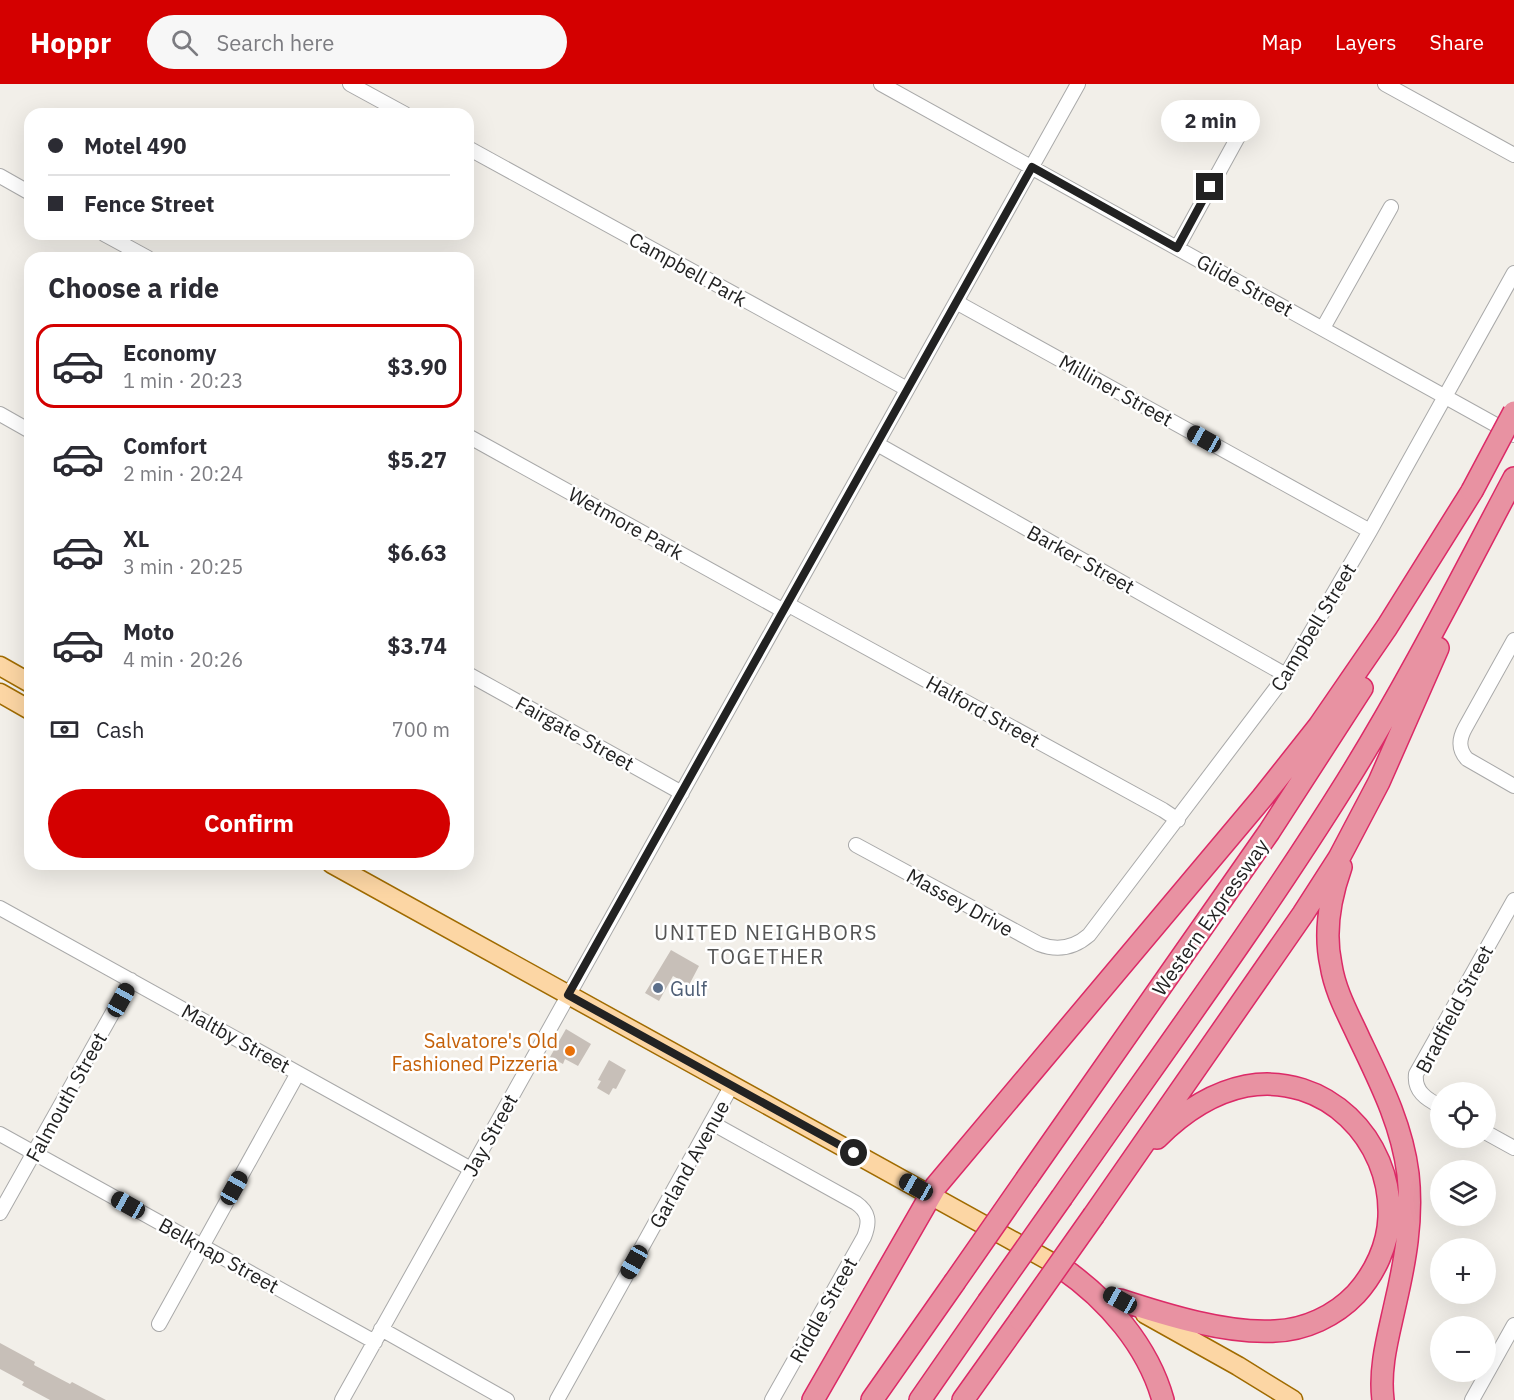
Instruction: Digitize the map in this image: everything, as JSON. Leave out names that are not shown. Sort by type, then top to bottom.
[{"type":"highway","name":"Western Expressway","points":[[872,1400],[1317,760],[1382,656],[1514,412]]},
{"type":"highway","name":"Western Expressway","points":[[920,1400],[1275,891],[1328,811],[1418,660],[1514,478]]},
{"type":"highway","points":[[813,1400],[930,1195],[942,1178],[1276,781],[1312,735],[1373,649],[1472,491]]},
{"type":"highway","points":[[1383,1400],[1382,1368],[1406,1252],[1410,1194],[1404,1151],[1395,1119],[1342,1002],[1333,975],[1329,957],[1329,923],[1333,896],[1343,859],[1390,759],[1500,506]]},
{"type":"highway","points":[[963,1400],[1303,914],[1358,824]]},
{"type":"highway","points":[[1094,1215],[1140,1157],[1176,1121],[1210,1098],[1248,1086],[1290,1087],[1310,1092],[1328,1101],[1362,1130],[1383,1168],[1390,1206],[1386,1238],[1381,1255],[1359,1290],[1321,1319],[1282,1331],[1248,1330],[1178,1318],[1120,1300]]},
{"type":"highway","points":[[1062,1268],[1094,1293],[1121,1323],[1148,1362],[1163,1400]]},
{"type":"highway","points":[[974,1400],[1020,1320]]},
{"type":"main road","points":[[0,666],[24,680]]},
{"type":"main road","points":[[0,693],[24,707]]},
{"type":"main road","points":[[343,870],[1223,1357],[1293,1400]]},
{"type":"street","points":[[350,84],[394,108]]},
{"type":"street","name":"Glide Street","points":[[881,84],[1514,435]]},
{"type":"street","name":"Jay Street","points":[[342,1400],[1078,84]]},
{"type":"street","points":[[1385,84],[1514,156]]},
{"type":"street","points":[[1177,248],[1244,126]]},
{"type":"street","name":"Campbell Park","points":[[474,151],[907,389]]},
{"type":"street","points":[[0,176],[24,190]]},
{"type":"street","points":[[1323,328],[1391,207]]},
{"type":"street","points":[[115,240],[137,252]]},
{"type":"street","name":"Campbell Street","points":[[1067,947],[1084,939],[1093,931],[1286,675],[1370,531],[1514,273]]},
{"type":"street","name":"Milliner Street","points":[[956,302],[1370,531]]},
{"type":"street","points":[[0,414],[24,427]]},
{"type":"street","name":"Wetmore Park","points":[[474,439],[785,607]]},
{"type":"street","name":"Barker Street","points":[[876,444],[1286,675]]},
{"type":"street","name":"Halford Street","points":[[785,607],[1178,820]]},
{"type":"street","points":[[1514,640],[1462,733],[1460,743],[1462,752],[1470,762],[1514,786]]},
{"type":"street","name":"Fairgate Street","points":[[474,677],[682,793]]},
{"type":"street","name":"Massey Drive","points":[[856,845],[1031,940],[1050,947],[1067,947]]},
{"type":"street","name":"Bradfield Street","points":[[1430,1101],[1417,1088],[1416,1078],[1419,1069],[1514,900]]},
{"type":"street","name":"Maltby Street","points":[[0,908],[471,1169]]},
{"type":"street","name":"Falmouth Street","points":[[0,1213],[131,980]]},
{"type":"street","points":[[159,1324],[298,1073]]},
{"type":"street","name":"Garland Avenue","points":[[557,1400],[732,1085]]},
{"type":"street","name":"Riddle Street","points":[[712,1123],[856,1203],[864,1210],[868,1219],[868,1228],[864,1237],[772,1400]]},
{"type":"street","name":"Belknap Street","points":[[0,1134],[202,1246],[507,1400]]},
{"type":"street","points":[[1496,1138],[1514,1148]]},
{"type":"street","points":[[1472,1400],[1514,1325]]},
{"type":"building","points":[[671,950],[699,966],[689,985],[673,976],[659,1001],[645,993]]},
{"type":"building","name":"Salvatore's Old Fashioned Pizzeria","points":[[566,1029],[591,1044],[578,1066],[565,1059],[563,1064],[550,1057]]},
{"type":"building","points":[[609,1060],[626,1070],[616,1089],[613,1088],[609,1095],[597,1088],[601,1081],[598,1080]]},
{"type":"building","points":[[0,1343],[35,1362],[34,1365],[106,1400],[50,1400],[22,1385],[24,1382],[0,1369]]},
{"type":"place","name":"Gulf","points":[[658,988]]},
{"type":"place","name":"Salvatore's Old Fashioned Pizzeria","points":[[570,1051]]},
{"type":"district","name":"UNITED NEIGHBORS TOGETHER","points":[[766,944]]},
{"type":"route","points":[[854,1153],[568,995],[1032,167],[1177,248],[1210,187]]}]
